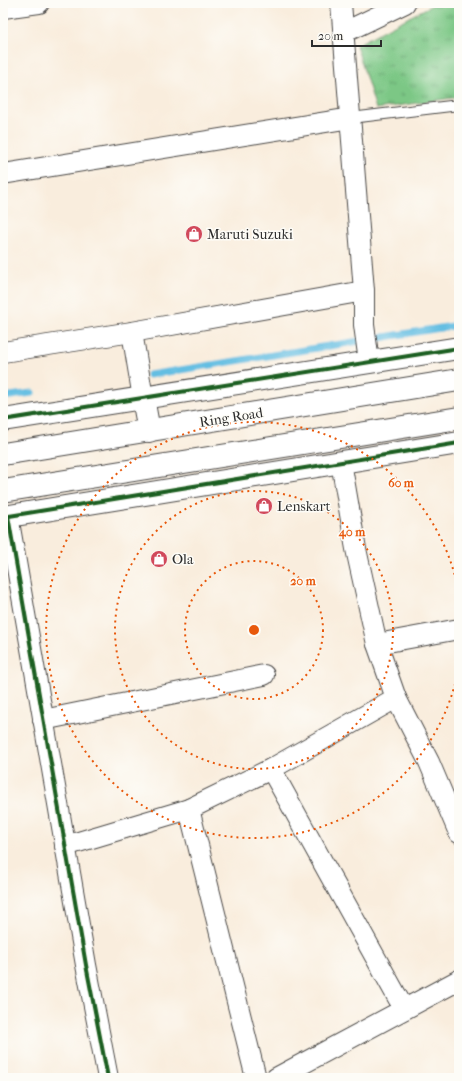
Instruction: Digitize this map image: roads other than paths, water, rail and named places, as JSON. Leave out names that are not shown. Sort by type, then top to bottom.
[{"type":"main road","points":[[3,420],[142,390],[368,356],[459,348]]},
{"type":"main road","name":"Ring Road","points":[[3,454],[459,380]]},
{"type":"main road","points":[[142,390],[149,431]]},
{"type":"main road","points":[[3,491],[459,418]]},
{"type":"main road","points":[[5,517],[459,443]]},
{"type":"street","points":[[3,8],[39,3]]},
{"type":"street","points":[[341,3],[345,32],[364,291],[364,325],[368,356]]},
{"type":"street","points":[[345,32],[405,3]]},
{"type":"street","points":[[3,174],[351,118]]},
{"type":"street","points":[[3,352],[133,341],[364,291]]},
{"type":"street","points":[[133,341],[142,390]]},
{"type":"street","points":[[341,462],[363,584],[377,644],[396,698],[429,762],[459,832]]},
{"type":"street","points":[[5,517],[108,1078]]},
{"type":"street","points":[[377,644],[459,629]]},
{"type":"street","points":[[43,720],[264,675]]},
{"type":"street","points":[[65,846],[189,809],[271,769],[396,698]]},
{"type":"street","points":[[271,769],[404,1009]]},
{"type":"street","points":[[189,809],[256,1078]]},
{"type":"street","points":[[276,1078],[459,980]]},
{"type":"lane","points":[[351,118],[459,105]]},
{"type":"waterway","points":[[149,375],[459,325]]},
{"type":"waterway","points":[[3,397],[32,393]]},
{"type":"place","name":"Maruti Suzuki","points":[[194,234]]},
{"type":"place","name":"Lenskart","points":[[264,506]]},
{"type":"place","name":"Ola","points":[[159,559]]}]
